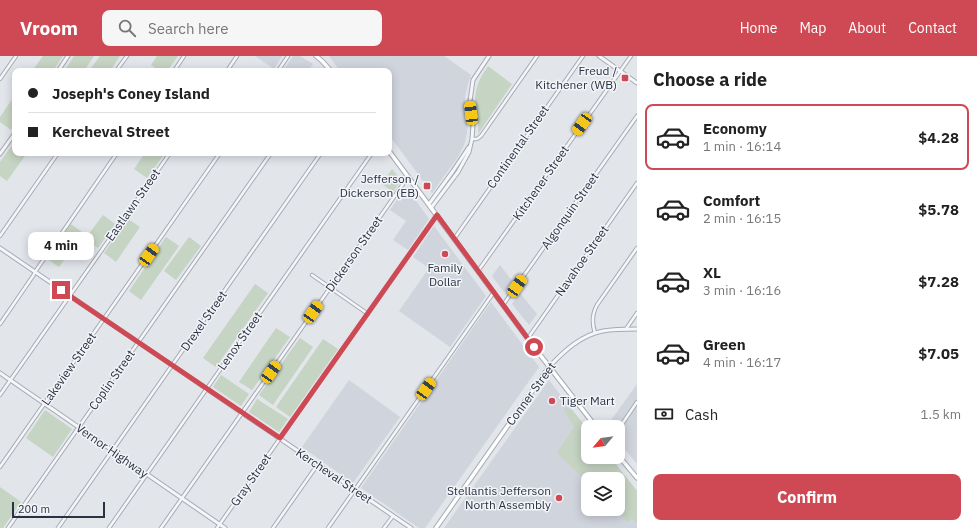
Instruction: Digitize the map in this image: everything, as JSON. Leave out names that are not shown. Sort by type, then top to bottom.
[{"type":"main road","points":[[316,56],[328,68]]},
{"type":"main road","points":[[392,155],[549,367],[591,420]]},
{"type":"main road","name":"Conner Street","points":[[436,528],[549,367]]},
{"type":"main road","points":[[625,463],[637,478]]},
{"type":"street","points":[[0,80],[16,56]]},
{"type":"street","points":[[60,68],[68,56]]},
{"type":"street","points":[[118,68],[127,56]]},
{"type":"street","points":[[176,68],[184,56]]},
{"type":"street","points":[[229,68],[237,56]]},
{"type":"street","points":[[280,68],[288,56]]},
{"type":"street","points":[[431,208],[458,172],[469,152],[473,125],[470,101],[474,80],[489,56]]},
{"type":"street","points":[[472,139],[481,136],[537,56]]},
{"type":"street","name":"Continental Street","points":[[454,239],[582,56]]},
{"type":"street","points":[[599,56],[637,83]]},
{"type":"street","name":"Kitchener Street","points":[[478,272],[630,56]]},
{"type":"street","name":"Algonquin Street","points":[[503,305],[637,116]]},
{"type":"street","points":[[0,154],[12,137]]},
{"type":"street","points":[[428,204],[453,171],[470,145]]},
{"type":"street","points":[[0,236],[56,156]]},
{"type":"street","points":[[0,324],[115,156]]},
{"type":"street","name":"Eastlawn Street","points":[[0,395],[168,156]]},
{"type":"street","name":"Lakeview Street","points":[[0,467],[218,156]]},
{"type":"street","name":"Coplin Street","points":[[8,528],[269,156]]},
{"type":"street","name":"Drexel Street","points":[[58,528],[319,156]]},
{"type":"street","name":"Lenox Street","points":[[109,528],[370,156]]},
{"type":"street","name":"Dickerson Street","points":[[161,528],[408,177]]},
{"type":"street","name":"Navahoe Street","points":[[528,338],[637,183]]},
{"type":"street","name":"Gray Street","points":[[217,528],[437,215]]},
{"type":"street","name":"Kercheval Street","points":[[0,248],[411,528]]},
{"type":"street","points":[[595,333],[593,317],[597,305],[637,248]]},
{"type":"street","points":[[312,275],[368,314]]},
{"type":"street","points":[[328,528],[494,292]]},
{"type":"street","points":[[626,329],[637,313]]},
{"type":"street","name":"Conner Street","points":[[549,367],[568,348],[595,333],[613,330],[637,329]]},
{"type":"street","name":"Vernor Highway","points":[[0,373],[225,528]]},
{"type":"street","points":[[625,420],[637,402]]},
{"type":"street","points":[[273,528],[318,464]]},
{"type":"street","points":[[384,528],[393,516]]},
{"type":"shaded area","points":[[255,56],[282,56],[275,68]]},
{"type":"shaded area","points":[[293,56],[300,56],[313,64],[310,68],[285,68]]},
{"type":"shaded area","points":[[329,56],[444,56],[471,75],[465,97],[468,120],[464,145],[458,157],[432,193],[392,139],[392,68],[338,68]]},
{"type":"shaded area","points":[[406,187],[429,219],[408,250],[393,240],[406,221],[390,210]]},
{"type":"shaded area","points":[[434,226],[486,296],[450,347],[399,311],[429,268],[413,257]]},
{"type":"shaded area","points":[[500,265],[512,281],[504,292],[492,276]]},
{"type":"shaded area","points":[[520,293],[537,314],[529,325],[512,304]]},
{"type":"shaded area","points":[[491,302],[539,367],[425,528],[419,528],[361,488]]},
{"type":"shaded area","points":[[349,380],[400,417],[353,483],[302,447]]},
{"type":"shaded area","points":[[549,380],[581,421],[581,464],[616,464],[622,472],[581,472],[581,516],[625,516],[625,476],[637,491],[637,528],[444,528]]},
{"type":"shaded area","points":[[637,384],[637,464],[625,449],[625,420],[611,420]]},
{"type":"green space","points":[[43,56],[63,56],[55,68],[34,68]]},
{"type":"green space","points":[[74,56],[94,56],[86,68],[66,68]]},
{"type":"green space","points":[[100,56],[120,56],[112,68],[91,68]]},
{"type":"green space","points":[[157,56],[178,56],[169,68],[155,68],[151,65]]},
{"type":"green space","points":[[488,66],[512,84],[478,134],[475,97],[479,81]]},
{"type":"green space","points":[[12,99],[11,130],[0,122],[0,117]]},
{"type":"green space","points":[[12,145],[12,156],[25,156],[7,181],[0,176],[0,162]]},
{"type":"green space","points":[[143,156],[163,156],[147,178],[134,169]]},
{"type":"green space","points":[[392,169],[401,180],[393,192],[382,184]]},
{"type":"green space","points":[[103,215],[115,224],[98,248],[85,239]]},
{"type":"green space","points":[[128,219],[140,227],[116,262],[104,253]]},
{"type":"green space","points":[[71,224],[83,233],[59,267],[46,258]]},
{"type":"green space","points":[[166,237],[179,246],[141,300],[129,291]]},
{"type":"green space","points":[[189,237],[201,246],[176,280],[164,271]]},
{"type":"green space","points":[[255,284],[268,293],[216,367],[203,358]]},
{"type":"green space","points":[[276,328],[290,337],[252,390],[239,382]]},
{"type":"green space","points":[[300,338],[313,347],[273,405],[259,395]]},
{"type":"green space","points":[[323,339],[338,349],[290,417],[276,407]]},
{"type":"green space","points":[[221,375],[249,394],[241,406],[213,387]]},
{"type":"green space","points":[[257,399],[288,419],[279,432],[249,412]]},
{"type":"green space","points":[[565,407],[573,411],[581,421],[581,464],[616,464],[622,472],[581,472],[581,476],[557,453],[574,427],[564,410]]},
{"type":"green space","points":[[45,410],[72,429],[53,457],[26,438]]},
{"type":"green space","points":[[625,476],[637,491],[637,523],[632,519],[628,522],[622,516],[625,516]]},
{"type":"green space","points":[[0,487],[21,502],[3,528],[0,528]]},
{"type":"place","name":"Freud / Kitchener (WB)","points":[[625,78]]},
{"type":"place","name":"Jefferson / Dickerson (EB)","points":[[427,186]]},
{"type":"place","name":"Family Dollar","points":[[445,254]]},
{"type":"place","name":"Tiger Mart","points":[[552,401]]},
{"type":"place","name":"Stellantis Jefferson North Assembly","points":[[559,498]]},
{"type":"route","points":[[61,290],[280,438],[437,215],[534,347]]}]
